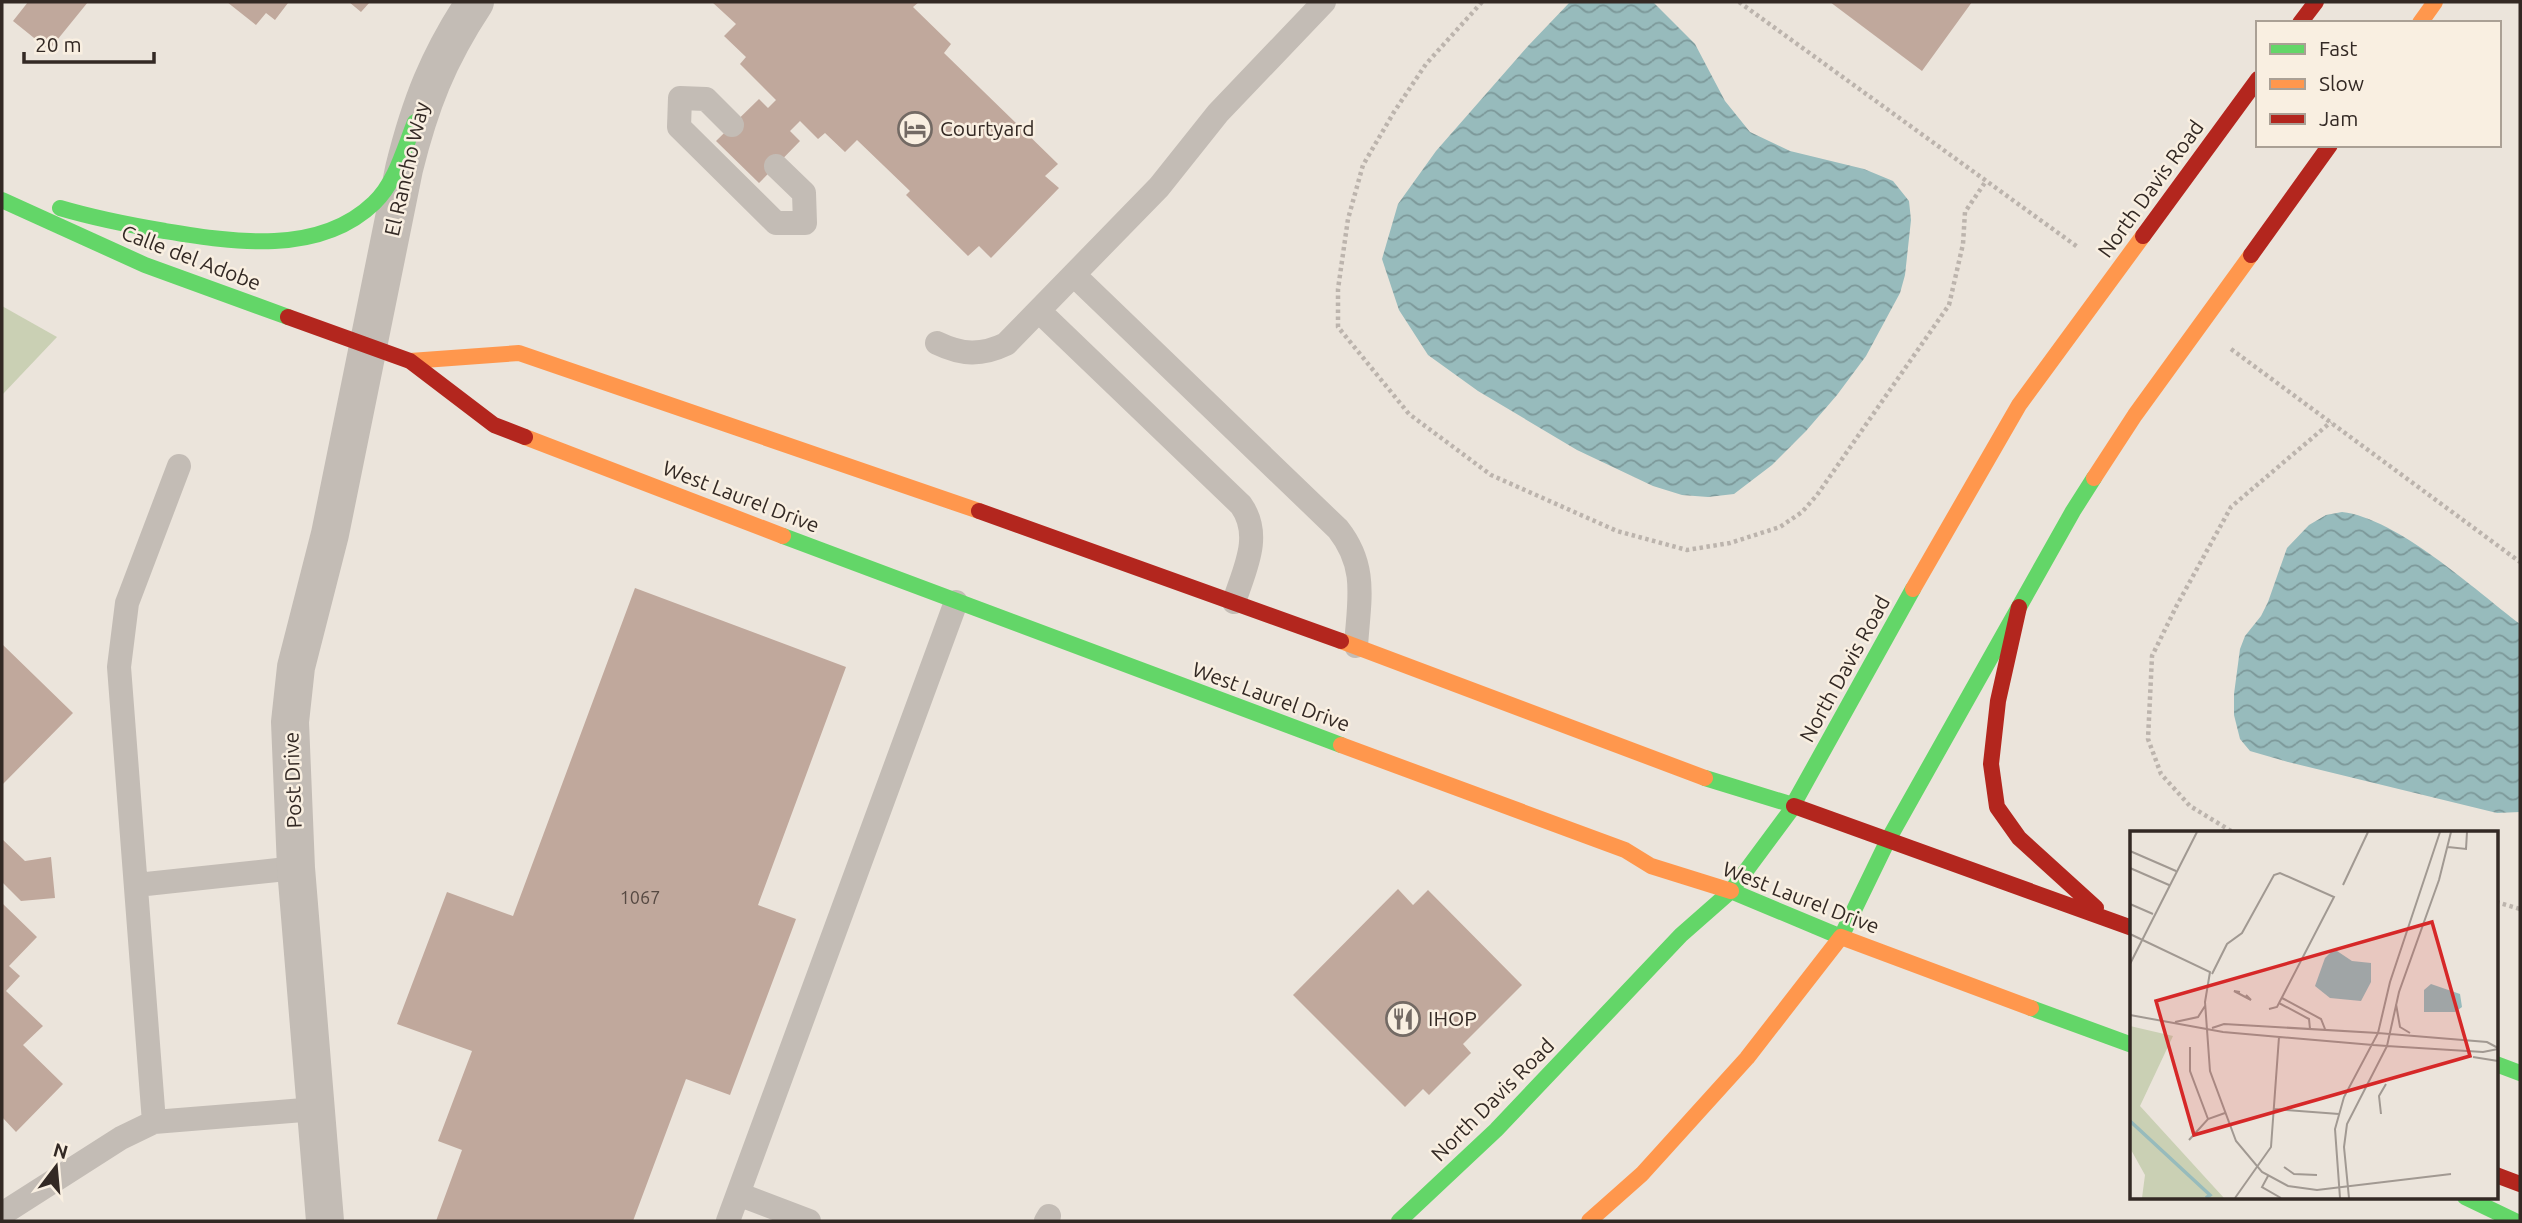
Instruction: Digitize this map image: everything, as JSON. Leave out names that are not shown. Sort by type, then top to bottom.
[{"type":"main road","points":[[2302,21],[2316,2]]},
{"type":"main road","points":[[2421,21],[2435,2]]},
{"type":"main road","name":"North Davis Road","points":[[1399,1221],[1496,1130],[1681,936],[1731,891],[1793,805],[1946,529],[2019,405],[2256,82]]},
{"type":"main road","points":[[2,190],[77,213],[146,228],[195,236],[279,241],[336,229],[375,202],[389,183],[415,122]]},
{"type":"main road","points":[[1589,1221],[1642,1174],[1747,1058],[1841,937],[1888,840],[2073,510],[2135,415],[2329,147]]},
{"type":"main road","name":"Calle del Adobe","points":[[2,200],[145,265],[369,347]]},
{"type":"main road","name":"West Laurel Drive","points":[[369,347],[410,361],[494,425],[956,602],[1625,850],[1651,866],[1731,891],[1841,937],[2130,1044]]},
{"type":"main road","name":"West Laurel Drive","points":[[410,361],[519,353],[964,505],[1356,646],[1718,783],[1793,805],[2130,927]]},
{"type":"main road","points":[[2019,607],[1998,701],[1991,764],[1997,807],[2019,838],[2111,921]]},
{"type":"main road","points":[[2498,1065],[2520,1073]]},
{"type":"main road","points":[[2498,1176],[2520,1184]]},
{"type":"main road","points":[[2467,1198],[2515,1221]]},
{"type":"street","name":"El Rancho Way","points":[[369,347],[415,122],[434,72],[475,2]]},
{"type":"street","name":"Post Drive","points":[[325,1221],[296,868],[290,722],[296,667],[330,534],[369,347]]},
{"type":"lane","points":[[937,343],[959,352],[982,354],[1006,344],[1159,187],[1218,113],[1324,2]]},
{"type":"lane","points":[[732,125],[706,99],[680,99],[679,127],[689,137],[776,223],[805,223],[804,193],[776,166]]},
{"type":"lane","points":[[1074,275],[1338,529],[1350,544],[1356,555],[1360,594],[1356,646]]},
{"type":"lane","points":[[1039,311],[1241,505],[1249,516],[1251,545],[1234,602]]},
{"type":"lane","points":[[154,1122],[118,667],[127,603],[179,466]]},
{"type":"lane","points":[[728,1221],[956,602]]},
{"type":"lane","points":[[136,885],[296,868]]},
{"type":"lane","points":[[2,1214],[121,1138],[154,1122],[316,1109]]},
{"type":"lane","points":[[738,1194],[809,1221]]},
{"type":"path","points":[[1482,2],[1426,64],[1363,165],[1348,219],[1338,289],[1338,327],[1409,414],[1491,475],[1617,531],[1687,550],[1730,543],[1780,527],[1802,512],[1817,495],[1950,305],[1963,244],[1965,212],[1986,181]]},
{"type":"path","points":[[1739,2],[2079,248]]},
{"type":"path","points":[[2199,325],[2520,562]]},
{"type":"path","points":[[2234,831],[2190,806],[2161,774],[2148,739],[2152,656],[2231,507],[2331,422]]},
{"type":"path","points":[[2498,903],[2520,909]]},
{"type":"green space","points":[[2,306],[57,337],[2,395]]},
{"type":"water","points":[[1570,2],[1654,3],[1695,44],[1725,101],[1750,132],[1790,151],[1864,169],[1893,181],[1909,201],[1911,220],[1905,275],[1900,293],[1866,356],[1806,431],[1772,465],[1734,494],[1708,497],[1682,495],[1653,486],[1577,450],[1478,391],[1428,355],[1399,310],[1382,259],[1398,204],[1436,151]]},
{"type":"water","points":[[2342,512],[2364,517],[2411,541],[2520,624],[2520,812],[2497,813],[2288,762],[2250,751],[2240,739],[2234,715],[2234,694],[2240,649],[2245,636],[2268,602],[2287,548],[2309,525],[2326,515]]},
{"type":"building","points":[[28,2],[88,2],[49,50],[13,21]]},
{"type":"building","points":[[227,2],[288,3],[275,20],[266,13],[256,25]]},
{"type":"building","points":[[349,2],[370,2],[361,12]]},
{"type":"building","name":"Courtyard","points":[[712,2],[919,2],[913,7],[951,44],[944,53],[1058,164],[1045,176],[1059,188],[991,258],[979,246],[968,256],[906,195],[910,191],[857,140],[845,152],[825,133],[818,139],[800,121],[790,131],[800,141],[759,183],[716,141],[759,99],[768,108],[776,100],[740,64],[746,57],[724,36],[736,24]]},
{"type":"building","points":[[1830,2],[1972,2],[1922,71]]},
{"type":"building","points":[[635,588],[846,667],[758,905],[796,919],[730,1095],[686,1079],[633,1221],[436,1221],[462,1150],[438,1141],[472,1051],[397,1024],[447,892],[513,916]]},
{"type":"building","points":[[2,644],[73,713],[2,785]]},
{"type":"building","points":[[2,839],[25,861],[51,857],[55,898],[21,901],[2,882]]},
{"type":"building","name":"IHOP","points":[[1398,889],[1413,905],[1428,890],[1522,985],[1463,1044],[1471,1053],[1429,1095],[1423,1089],[1405,1107],[1293,995]]},
{"type":"building","points":[[2,903],[37,937],[9,966],[20,976],[6,991],[43,1026],[23,1045],[63,1084],[16,1132],[2,1117]]},
{"type":"traffic: fast","points":[[60,208],[125,224],[219,239],[274,241],[302,238],[328,231],[352,220],[382,195],[394,175],[415,122]]},
{"type":"traffic: fast","points":[[2,200],[145,265],[288,317]]},
{"type":"traffic: fast","points":[[1841,937],[1888,840],[2094,478]]},
{"type":"traffic: fast","points":[[783,536],[1341,745]]},
{"type":"traffic: fast","points":[[1705,778],[1793,805],[1913,589]]},
{"type":"traffic: fast","points":[[1399,1221],[1496,1130],[1681,935],[1731,891],[1794,806]]},
{"type":"traffic: fast","points":[[1731,891],[1841,937]]},
{"type":"traffic: fast","points":[[2031,1008],[2130,1044]]},
{"type":"traffic: fast","points":[[2498,1065],[2520,1073]]},
{"type":"traffic: fast","points":[[2467,1198],[2515,1221]]},
{"type":"traffic: slow","points":[[2421,21],[2435,2]]},
{"type":"traffic: slow","points":[[1913,589],[2019,405],[2143,236]]},
{"type":"traffic: slow","points":[[2094,478],[2135,415],[2251,255]]},
{"type":"traffic: slow","points":[[410,361],[519,353],[979,511]]},
{"type":"traffic: slow","points":[[525,437],[783,536]]},
{"type":"traffic: slow","points":[[1341,641],[1705,778]]},
{"type":"traffic: slow","points":[[1341,745],[1625,850],[1651,866],[1731,891]]},
{"type":"traffic: slow","points":[[1589,1221],[1642,1174],[1747,1058],[1841,937],[2031,1008]]},
{"type":"traffic: jam","points":[[2302,21],[2316,2]]},
{"type":"traffic: jam","points":[[2143,236],[2256,82]]},
{"type":"traffic: jam","points":[[2251,255],[2329,147]]},
{"type":"traffic: jam","points":[[288,317],[410,361],[494,425],[525,437]]},
{"type":"traffic: jam","points":[[979,511],[1341,641]]},
{"type":"traffic: jam","points":[[2019,607],[1998,701],[1991,764],[1997,807],[2019,838],[2096,908]]},
{"type":"traffic: jam","points":[[1794,806],[2130,927]]},
{"type":"traffic: jam","points":[[2498,1176],[2520,1184]]},
{"type":"place","name":"Courtyard","points":[[915,129]]},
{"type":"place","name":"IHOP","points":[[1403,1019]]}]
